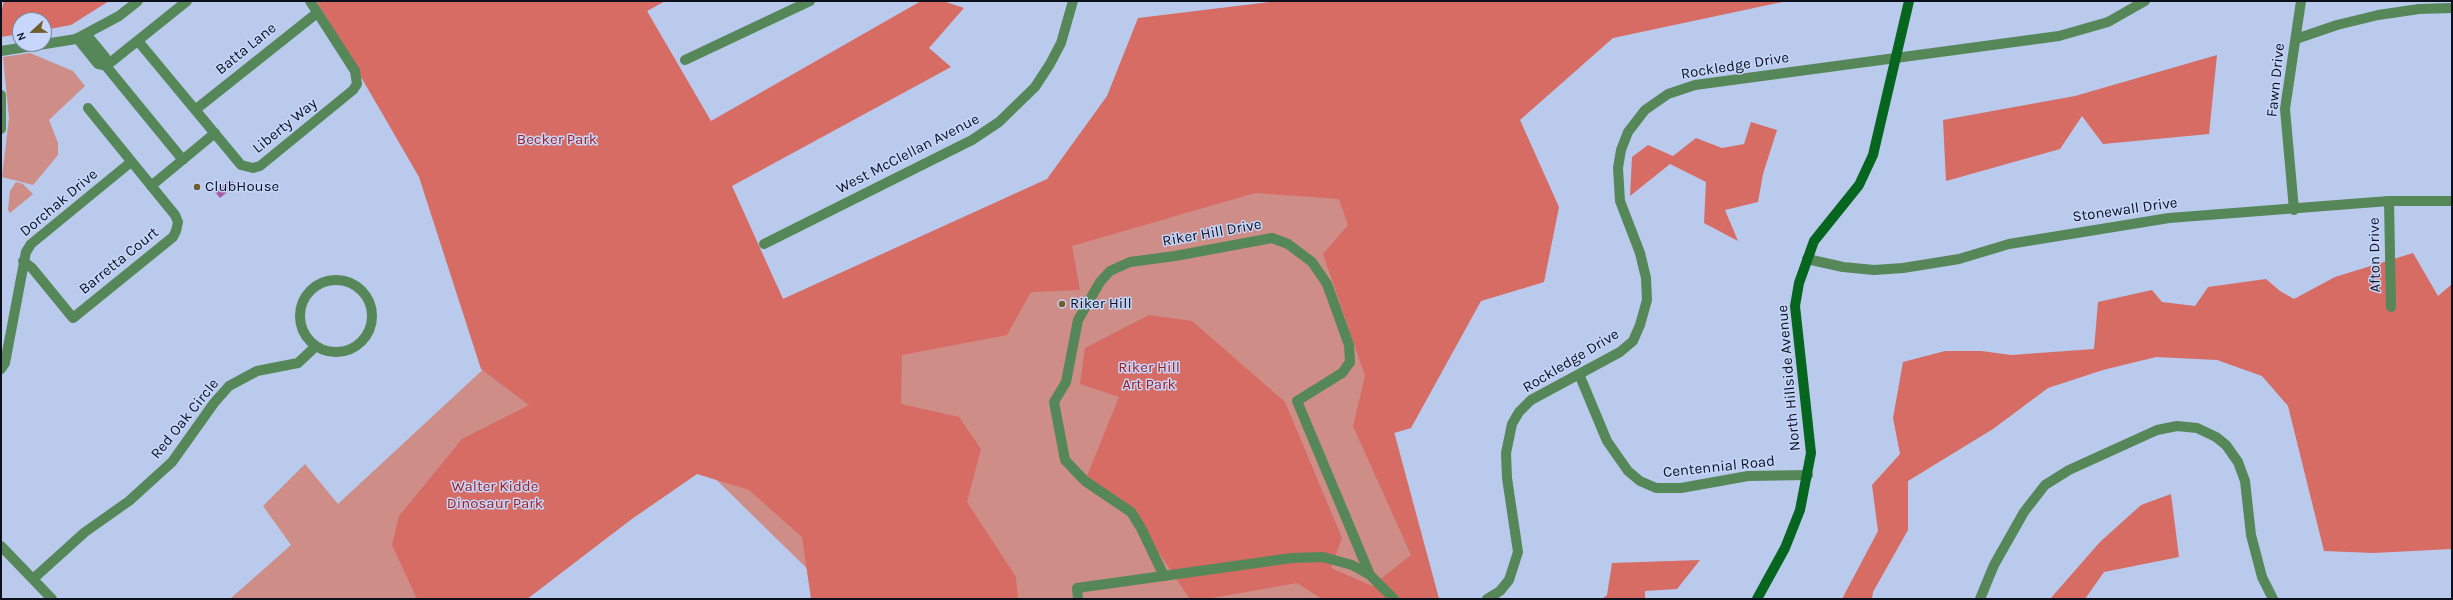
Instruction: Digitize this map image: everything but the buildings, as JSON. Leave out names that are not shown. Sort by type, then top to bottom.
[{"type":"street","points":[[1,52],[81,36],[118,16],[138,1]]},
{"type":"street","points":[[106,66],[186,1]]},
{"type":"street","name":"Liberty Way","points":[[138,41],[241,165],[254,168],[260,166],[353,90],[357,84],[355,71],[310,1]]},
{"type":"street","points":[[685,60],[810,1]]},
{"type":"street","name":"West McClellan Avenue","points":[[764,244],[972,140],[999,122],[1035,87],[1050,64],[1061,44],[1073,1]]},
{"type":"street","name":"North Hillside Avenue","points":[[1757,599],[1771,575],[1800,510],[1808,475],[1811,453],[1809,418],[1795,306],[1799,283],[1814,241],[1859,185],[1873,155],[1909,1]]},
{"type":"street","name":"Rockledge Drive","points":[[1487,599],[1500,590],[1509,580],[1518,552],[1506,453],[1512,424],[1518,412],[1531,400],[1620,352],[1633,341],[1647,300],[1646,278],[1640,253],[1620,201],[1618,178],[1619,159],[1624,141],[1633,124],[1645,110],[1659,98],[1685,87],[2059,36],[2108,22],[2145,1]]},
{"type":"street","name":"Fawn Drive","points":[[2294,210],[2285,109],[2301,1]]},
{"type":"street","points":[[2296,39],[2337,25],[2378,15],[2419,9],[2452,8]]},
{"type":"street","name":"Batta Lane","points":[[195,110],[317,12]]},
{"type":"street","points":[[81,36],[98,64],[106,66],[183,160]]},
{"type":"street","points":[[1,95],[1,130]]},
{"type":"street","name":"Barretta Court","points":[[23,262],[32,268],[73,318],[173,237],[176,231],[178,222],[175,215],[88,108]]},
{"type":"street","points":[[151,186],[215,133]]},
{"type":"street","name":"Dorchak Drive","points":[[1,369],[5,363],[23,262],[26,252],[31,244],[131,162]]},
{"type":"street","name":"Stonewall Drive","points":[[1807,259],[1843,267],[1874,270],[1903,268],[1959,259],[2009,244],[2169,218],[2294,210],[2389,201],[2452,201]]},
{"type":"street","name":"Afton Drive","points":[[2389,201],[2391,307]]},
{"type":"street","name":"Riker Hill Drive","points":[[1164,576],[1141,528],[1131,512],[1085,482],[1065,460],[1059,436],[1054,402],[1066,382],[1078,320],[1100,282],[1110,270],[1130,262],[1175,256],[1272,238],[1288,244],[1312,262],[1327,284],[1349,345],[1350,362],[1342,373],[1296,401],[1370,575]]},
{"type":"street","points":[[331,280],[344,280],[355,285],[364,293],[370,302],[371,325],[367,336],[359,344],[344,351],[327,351],[316,346],[307,338],[302,326],[300,314],[303,302],[309,291],[319,284],[331,280]]},
{"type":"street","name":"Red Oak Circle","points":[[33,580],[85,532],[129,501],[172,462],[214,402],[229,386],[257,371],[298,363],[316,346]]},
{"type":"street","name":"Centennial Road","points":[[1579,374],[1607,441],[1628,471],[1640,481],[1656,488],[1681,488],[1748,476],[1808,475]]},
{"type":"street","points":[[1980,599],[1994,564],[2024,512],[2045,486],[2068,470],[2157,430],[2177,426],[2197,428],[2216,437],[2226,445],[2238,462],[2245,481],[2253,542],[2262,577],[2271,598]]},
{"type":"street","points":[[1,546],[52,599]]},
{"type":"street","name":"Riker Hill Drive","points":[[1078,599],[1077,588],[1292,558],[1323,557],[1352,565],[1370,575],[1394,599]]},
{"type":"green space","points":[[4,1],[109,1],[71,25],[52,29],[52,12],[12,12],[12,35],[1,37],[1,13]]},
{"type":"green space","name":"Riker Hill Art Park","points":[[315,1],[665,1],[647,11],[783,299],[1438,5],[1544,282],[1368,334],[1439,599],[838,599],[682,446],[629,521],[527,599],[230,599],[291,545],[263,506],[305,464],[338,504],[518,337]]},
{"type":"green space","points":[[317,1],[665,1],[647,11],[711,121],[921,1],[943,1],[964,8],[929,48],[951,67],[732,186],[783,299],[1047,179],[1107,96],[1138,18],[1278,1],[1787,1],[1613,38],[1520,120],[1559,207],[1544,282],[1481,301],[1411,428],[1394,433],[1439,599],[1322,599],[1297,583],[1207,599],[1190,599],[1131,512],[1085,481],[1119,397],[1080,384],[1085,348],[1149,315],[1192,321],[1285,402],[1342,538],[1331,568],[1372,586],[1411,555],[1353,426],[1365,376],[1323,254],[1348,225],[1339,199],[1255,193],[1072,246],[1080,290],[1031,292],[1007,335],[902,355],[901,404],[959,417],[981,449],[967,502],[1016,577],[1018,599],[811,599],[802,537],[749,490],[697,474],[629,521],[527,599],[417,599],[392,545],[399,516],[462,439],[529,405],[481,369],[419,177]]},
{"type":"green space","points":[[30,53],[73,71],[85,86],[49,120],[58,143],[58,155],[33,185],[2,177],[9,118],[3,57]]},
{"type":"green space","points":[[2217,55],[2209,134],[2103,144],[2082,116],[2060,149],[1946,181],[1943,120],[2075,96]]},
{"type":"green space","points":[[1751,122],[1777,130],[1763,174],[1758,202],[1725,210],[1738,241],[1704,223],[1706,182],[1670,164],[1630,196],[1632,157],[1648,145],[1673,156],[1696,138],[1722,148],[1744,144]]},
{"type":"green space","points":[[16,182],[23,184],[33,194],[10,213],[8,210],[10,191]]},
{"type":"green space","points":[[2413,253],[2438,296],[2452,284],[2452,549],[2373,553],[2324,551],[2288,406],[2262,376],[2217,360],[2156,357],[2103,370],[2048,388],[1993,429],[1908,481],[1908,530],[1873,592],[1872,599],[1842,599],[1878,531],[1872,485],[1900,454],[1893,418],[1903,362],[1945,351],[1981,351],[2011,355],[2094,349],[2098,302],[2152,290],[2162,302],[2195,306],[2208,287],[2266,279],[2280,291],[2294,299],[2335,277]]},
{"type":"green space","points":[[2171,494],[2179,557],[2104,572],[2085,599],[2050,599],[2100,542],[2141,505]]},
{"type":"green space","points":[[1700,560],[1677,589],[1645,591],[1645,599],[1602,599],[1607,595],[1612,563]]},
{"type":"shaded area","points":[[230,179],[236,185],[220,198],[215,192]]},
{"type":"place","name":"ClubHouse","points":[[197,187]]},
{"type":"place","name":"Riker Hill","points":[[1062,304]]},
{"type":"park label","name":"Becker Park","points":[[557,140]]},
{"type":"park label","name":"Walter Kidde Dinosaur Park","points":[[495,496]]}]
